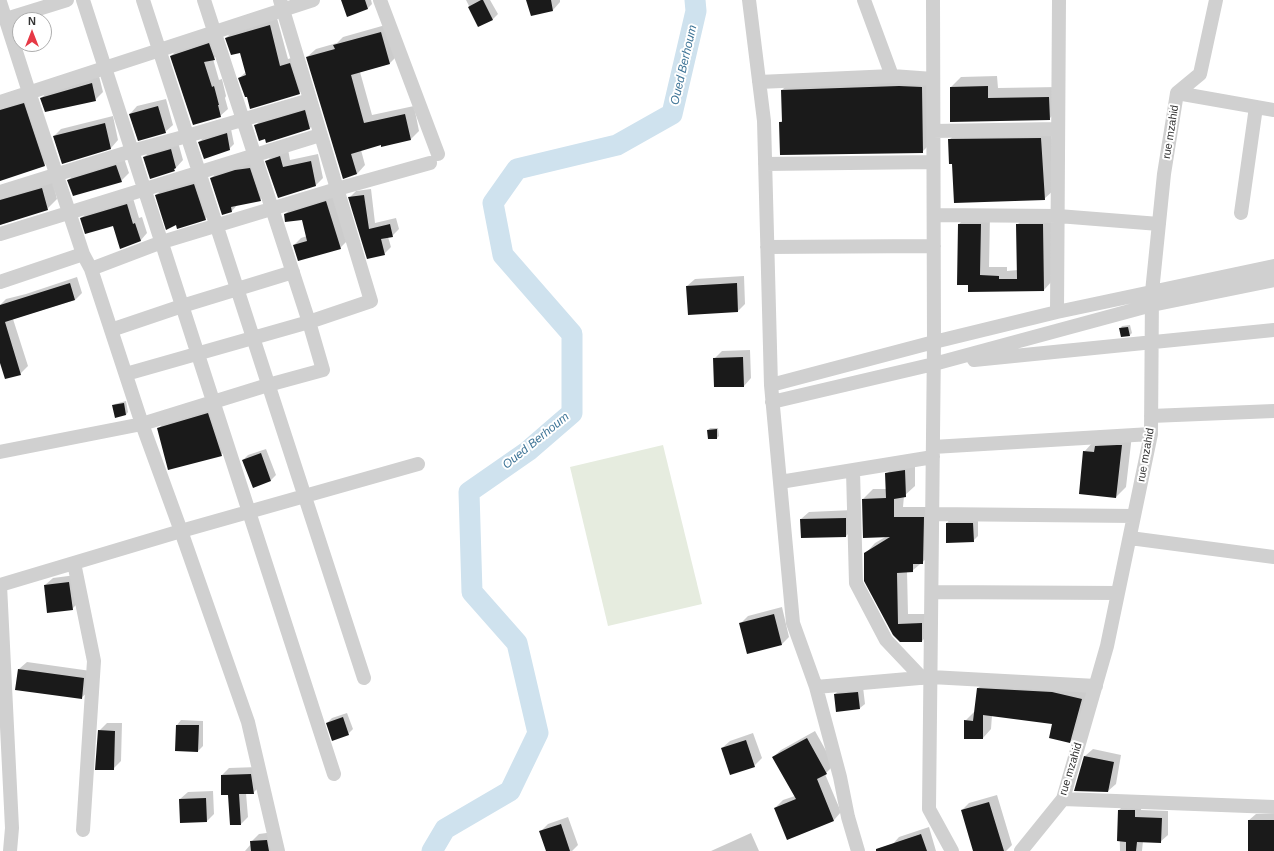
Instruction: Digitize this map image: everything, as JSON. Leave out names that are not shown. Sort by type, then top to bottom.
[{"type":"street","points":[[6,19],[67,0]]},
{"type":"street","points":[[83,0],[334,774]]},
{"type":"street","points":[[143,0],[364,678]]},
{"type":"street","points":[[0,452],[142,424],[268,385],[323,370],[293,272],[204,0]]},
{"type":"street","points":[[0,102],[215,32],[282,5],[313,0]]},
{"type":"street","points":[[91,269],[162,242],[434,158],[380,0]]},
{"type":"street","points":[[749,0],[764,121],[771,386],[793,624],[816,687],[840,776],[848,817],[858,851]]},
{"type":"street","points":[[864,0],[892,76]]},
{"type":"street","points":[[933,0],[934,364],[932,592],[926,677],[929,809],[952,851]]},
{"type":"street","points":[[1057,312],[1059,0]]},
{"type":"street","name":"rue mzahid","points":[[1026,848],[1063,799],[1107,646],[1151,434],[1152,298],[1164,174],[1177,93],[1200,74],[1216,0]]},
{"type":"street","points":[[0,2],[83,254],[91,269],[142,424],[248,722],[278,851]]},
{"type":"street","points":[[126,374],[309,322],[371,301],[282,5]]},
{"type":"street","points":[[759,82],[892,76],[933,79]]},
{"type":"street","points":[[1177,93],[1274,110]]},
{"type":"street","points":[[0,192],[132,151],[310,100]]},
{"type":"street","points":[[1241,213],[1256,107]]},
{"type":"street","points":[[933,131],[1058,129]]},
{"type":"street","points":[[0,234],[320,134]]},
{"type":"street","points":[[765,164],[934,162]]},
{"type":"street","points":[[934,215],[1058,216],[1159,224]]},
{"type":"street","points":[[767,247],[934,246]]},
{"type":"street","points":[[0,282],[83,254]]},
{"type":"street","points":[[772,402],[934,364],[1152,298],[1274,266]]},
{"type":"street","points":[[111,330],[182,306],[293,272]]},
{"type":"street","points":[[771,386],[934,342],[1057,312],[1274,280]]},
{"type":"street","points":[[934,364],[1274,330]]},
{"type":"street","points":[[1152,416],[1274,412]]},
{"type":"street","points":[[780,482],[853,471],[933,452],[1151,434]]},
{"type":"street","points":[[10,851],[12,828],[0,585],[181,531],[418,464]]},
{"type":"street","points":[[853,471],[856,583],[886,640],[926,677]]},
{"type":"street","points":[[932,514],[1134,516]]},
{"type":"street","points":[[1130,538],[1274,557]]},
{"type":"street","points":[[74,563],[94,662],[83,830]]},
{"type":"street","points":[[932,592],[1118,593]]},
{"type":"street","points":[[816,687],[926,677],[1096,686]]},
{"type":"street","points":[[1063,799],[1274,807]]},
{"type":"shaded area","points":[[663,445],[702,604],[608,626],[570,467]]},
{"type":"building","points":[[341,0],[365,0],[368,9],[347,17]]},
{"type":"building","points":[[483,0],[493,20],[478,27],[468,7]]},
{"type":"building","points":[[526,0],[551,0],[553,11],[531,16]]},
{"type":"building","points":[[270,25],[280,66],[290,63],[300,94],[250,109],[247,97],[245,97],[238,78],[246,75],[240,53],[231,55],[225,38]]},
{"type":"building","points":[[381,32],[390,64],[351,75],[364,123],[405,114],[411,140],[381,147],[381,145],[351,154],[357,174],[343,179],[306,57],[335,49],[333,45]]},
{"type":"building","points":[[209,43],[215,60],[204,62],[212,87],[214,86],[221,117],[193,125],[170,56]]},
{"type":"building","points":[[92,83],[96,101],[45,112],[40,98]]},
{"type":"building","points":[[899,86],[922,87],[923,153],[780,155],[779,122],[782,122],[781,90]]},
{"type":"building","points":[[988,86],[988,98],[1049,97],[1050,120],[950,122],[950,87]]},
{"type":"building","points":[[24,103],[45,166],[0,181],[0,110]]},
{"type":"building","points":[[158,106],[166,133],[138,141],[129,114]]},
{"type":"building","points":[[305,110],[310,129],[266,143],[265,139],[259,141],[254,125]]},
{"type":"building","points":[[105,123],[111,149],[62,164],[53,136]]},
{"type":"building","points":[[227,133],[230,150],[204,159],[198,142]]},
{"type":"building","points":[[1041,138],[1045,200],[954,203],[952,164],[949,164],[948,139]]},
{"type":"building","points":[[171,149],[176,168],[174,169],[175,171],[150,179],[143,157]]},
{"type":"building","points":[[280,156],[283,167],[311,161],[316,186],[278,198],[265,161]]},
{"type":"building","points":[[116,165],[122,182],[73,196],[67,180]]},
{"type":"building","points":[[250,168],[261,201],[231,207],[232,212],[222,215],[210,178],[235,170]]},
{"type":"building","points":[[194,184],[206,220],[177,229],[176,225],[166,230],[155,195]]},
{"type":"building","points":[[42,188],[48,210],[0,225],[0,200]]},
{"type":"building","points":[[364,195],[369,229],[390,224],[393,237],[381,239],[385,255],[367,259],[348,197]]},
{"type":"building","points":[[326,201],[341,249],[298,261],[293,245],[307,241],[302,220],[285,222],[284,214]]},
{"type":"building","points":[[127,204],[133,224],[135,223],[141,241],[120,249],[113,226],[85,234],[80,218]]},
{"type":"building","points":[[958,224],[981,224],[980,275],[999,276],[999,279],[1017,279],[1016,224],[1043,224],[1044,291],[968,292],[968,285],[957,285]]},
{"type":"building","points":[[70,283],[75,300],[5,322],[21,375],[5,379],[0,363],[0,305]]},
{"type":"building","points":[[737,283],[738,312],[688,315],[686,286]]},
{"type":"building","points":[[1128,327],[1130,336],[1121,337],[1119,328]]},
{"type":"building","points":[[743,357],[744,387],[714,387],[713,358]]},
{"type":"building","points":[[124,403],[126,415],[115,418],[112,405]]},
{"type":"building","points":[[208,413],[222,456],[168,470],[157,428]]},
{"type":"building","points":[[717,429],[717,439],[708,439],[707,430]]},
{"type":"building","points":[[1122,445],[1116,498],[1079,494],[1083,451],[1094,452],[1095,446]]},
{"type":"building","points":[[261,453],[271,481],[253,488],[242,460]]},
{"type":"building","points":[[905,470],[906,497],[894,499],[894,517],[924,517],[923,564],[913,564],[913,572],[897,573],[898,624],[922,623],[922,642],[900,642],[893,635],[864,581],[864,553],[890,537],[863,538],[862,499],[886,498],[885,473]]},
{"type":"building","points":[[846,518],[846,537],[801,538],[800,519]]},
{"type":"building","points":[[946,523],[973,523],[974,542],[946,543]]},
{"type":"building","points":[[69,582],[73,610],[47,613],[44,585]]},
{"type":"building","points":[[774,614],[782,645],[747,654],[739,623]]},
{"type":"building","points":[[18,669],[84,678],[82,699],[15,690]]},
{"type":"building","points":[[977,688],[1052,692],[1082,699],[1070,743],[1049,738],[1052,724],[983,715],[983,739],[964,739],[964,720],[973,721]]},
{"type":"building","points":[[858,692],[860,709],[836,712],[834,694]]},
{"type":"building","points":[[343,717],[349,735],[332,741],[326,723]]},
{"type":"building","points":[[176,725],[199,725],[198,752],[175,751]]},
{"type":"building","points":[[98,730],[115,731],[114,770],[95,770]]},
{"type":"building","points":[[807,738],[827,774],[817,779],[834,821],[787,840],[774,808],[796,799],[772,757]]},
{"type":"building","points":[[746,740],[755,767],[730,775],[721,748]]},
{"type":"building","points":[[1084,756],[1114,762],[1108,792],[1074,791]]},
{"type":"building","points":[[251,774],[254,794],[239,794],[241,825],[230,825],[228,795],[221,795],[221,775]]},
{"type":"building","points":[[206,798],[207,822],[180,823],[179,799]]},
{"type":"building","points":[[989,802],[1004,851],[973,851],[961,810]]},
{"type":"building","points":[[1118,810],[1135,810],[1135,817],[1162,818],[1161,843],[1137,842],[1136,851],[1126,851],[1126,842],[1117,841]]},
{"type":"building","points":[[1248,820],[1274,820],[1274,851],[1248,851]]},
{"type":"building","points":[[561,824],[570,851],[546,851],[539,831]]},
{"type":"building","points":[[921,834],[927,851],[876,851],[876,849]]},
{"type":"building","points":[[267,840],[269,851],[251,851],[250,841]]},
{"type":"waterway","name":"Oued Berhoum","points":[[432,851],[445,829],[510,791],[538,733],[517,643],[472,592],[469,492],[528,451],[572,413],[572,334],[503,255],[493,203],[517,169],[617,145],[672,114],[696,11],[695,0]]}]
